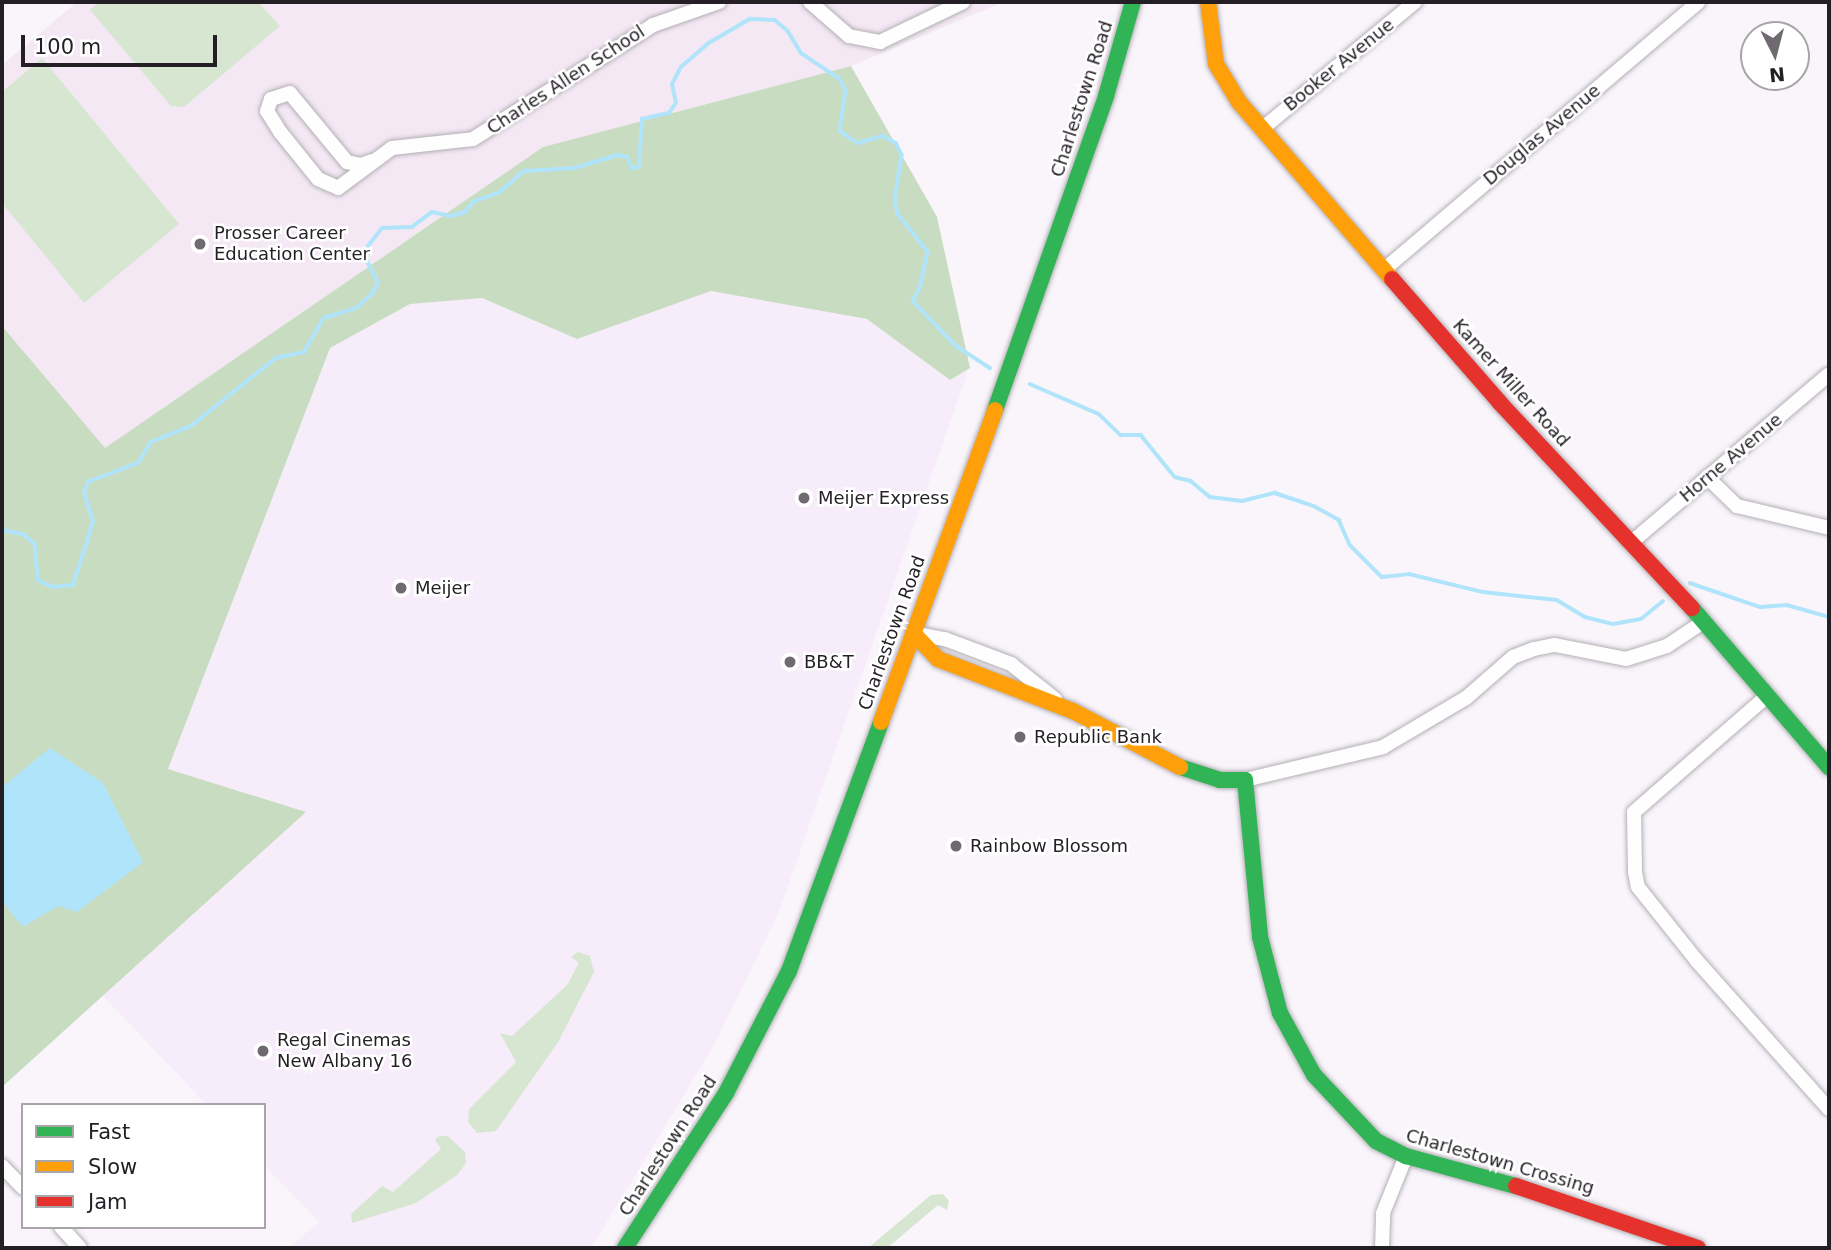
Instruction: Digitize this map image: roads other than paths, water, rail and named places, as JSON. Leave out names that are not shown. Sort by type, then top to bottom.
[{"type":"street","name":"Charles Allen School","points":[[372,161],[361,165],[347,162],[290,93],[271,99],[270,118],[324,185],[344,186],[372,161],[393,148],[473,139],[653,24],[719,2]]},
{"type":"street","points":[[810,2],[849,36],[880,42],[963,2]]},
{"type":"street","name":"Charlestown Road","points":[[625,1248],[726,1093],[789,971],[1078,175],[1133,2]]},
{"type":"street","name":"Kamer Miller Road","points":[[1208,2],[1216,64],[1262,129],[1386,268],[1500,403],[1633,541],[1829,767]]},
{"type":"street","name":"Booker Avenue","points":[[1262,129],[1415,2]]},
{"type":"street","name":"Douglas Avenue","points":[[1386,268],[1698,2]]},
{"type":"street","name":"Horne Avenue","points":[[1633,541],[1829,374]]},
{"type":"street","points":[[1707,477],[1737,506],[1829,528]]},
{"type":"street","points":[[913,632],[938,659],[1067,709],[1185,770],[1220,779],[1245,780],[1383,747],[1466,698],[1513,657],[1534,649],[1555,645],[1626,659],[1667,646],[1703,622]]},
{"type":"street","points":[[1767,696],[1634,812],[1635,872],[1639,887],[1697,961],[1829,1109]]},
{"type":"street","name":"Charlestown Crossing","points":[[1245,780],[1260,937],[1285,1027],[1314,1075],[1354,1122],[1386,1148],[1406,1156],[1508,1182],[1698,1248]]},
{"type":"street","points":[[1382,1248],[1383,1213],[1406,1156]]},
{"type":"street","points":[[2,1166],[21,1186]]},
{"type":"street","points":[[63,1229],[80,1248]]},
{"type":"water","points":[[50,748],[103,783],[143,862],[77,912],[58,906],[23,927],[2,901],[2,787]]},
{"type":"waterway","points":[[2,530],[23,534],[35,544],[38,580],[53,587],[73,585],[93,522],[84,493],[88,482],[138,463],[151,442],[191,426],[276,358],[304,352],[324,318],[356,308],[372,294],[378,283],[366,259],[368,246],[382,228],[412,227],[432,212],[451,216],[465,212],[473,202],[500,192],[524,171],[574,168],[618,155],[628,157],[632,168],[639,167],[642,119],[669,113],[676,103],[672,84],[681,67],[707,44],[750,19],[775,20],[788,31],[801,53],[840,79],[846,91],[840,131],[858,143],[883,136],[896,143],[902,155],[895,200],[898,214],[928,252],[920,289],[913,301],[955,345],[990,368]]},
{"type":"waterway","points":[[1030,384],[1099,414],[1121,435],[1141,435],[1175,477],[1191,481],[1210,497],[1242,501],[1275,493],[1314,506],[1339,520],[1350,545],[1382,577],[1409,574],[1483,592],[1557,600],[1585,617],[1613,624],[1641,619],[1663,601]]},
{"type":"waterway","points":[[1690,583],[1760,607],[1787,605],[1829,617]]},
{"type":"place","name":"Prosser Career Education Center","points":[[200,244]]},
{"type":"place","name":"Meijer Express","points":[[804,498]]},
{"type":"place","name":"Meijer","points":[[401,588]]},
{"type":"place","name":"BB&T","points":[[790,662]]},
{"type":"place","name":"Republic Bank","points":[[1020,737]]},
{"type":"place","name":"Rainbow Blossom","points":[[956,846]]},
{"type":"place","name":"Regal Cinemas New Albany 16","points":[[263,1051]]}]
